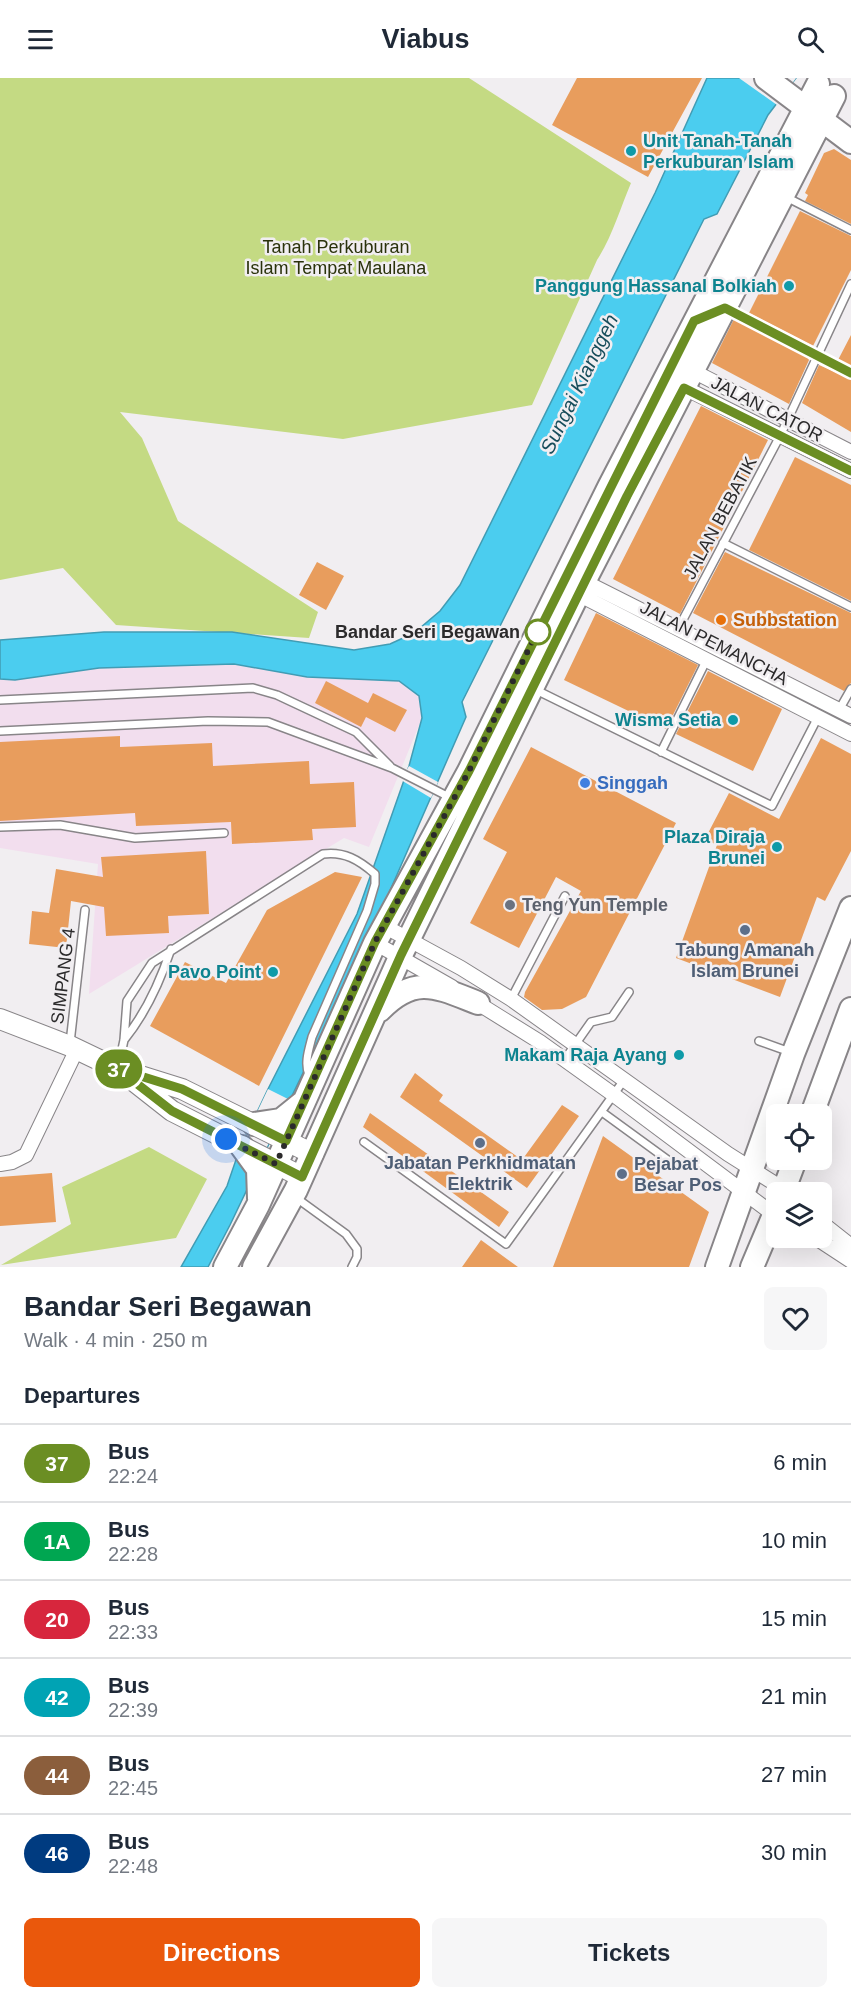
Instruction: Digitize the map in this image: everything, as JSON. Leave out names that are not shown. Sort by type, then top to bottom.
[{"type":"main road","points":[[766,78],[851,142]]},
{"type":"main road","points":[[680,375],[694,321],[808,109],[825,89]]},
{"type":"main road","points":[[225,1267],[258,1205],[266,1163],[308,1084],[446,796],[573,583],[680,375],[725,308],[781,195],[808,109]]},
{"type":"main road","points":[[254,1267],[313,1154],[405,948],[533,688],[573,583]]},
{"type":"main road","points":[[717,1267],[794,1053],[844,944],[851,908]]},
{"type":"main road","points":[[372,1019],[402,991],[417,986],[435,986],[478,1004]]},
{"type":"main road","points":[[816,1104],[851,1010]]},
{"type":"main road","points":[[0,1019],[73,1047],[118,1069],[182,1089],[246,1121],[281,1132],[313,1154]]},
{"type":"main road","points":[[118,1069],[172,1111],[234,1143],[297,1186]]},
{"type":"main road","points":[[781,1088],[807,1104]]},
{"type":"main road","points":[[752,1267],[766,1236]]},
{"type":"street","name":"JALAN CATOR","points":[[680,375],[788,420],[851,452]]},
{"type":"street","name":"JALAN CATOR","points":[[680,375],[780,436],[851,471]]},
{"type":"street","name":"JALAN PEMANCHA","points":[[573,583],[678,629],[845,713]]},
{"type":"street","name":"JALAN PEMANCHA","points":[[573,583],[707,659],[851,734]]},
{"type":"street","points":[[380,934],[405,948],[478,1004],[564,1059],[743,1193],[766,1199]]},
{"type":"street","points":[[405,948],[461,968],[511,999],[728,1154],[752,1168],[766,1185]]},
{"type":"street","points":[[0,1164],[12,1162],[26,1155],[73,1047]]},
{"type":"street","points":[[832,1231],[851,1246]]},
{"type":"street","points":[[831,1248],[851,1261]]},
{"type":"lane","points":[[781,195],[851,230]]},
{"type":"lane","name":"JALAN BEBATIK","points":[[678,629],[780,436],[851,284]]},
{"type":"lane","points":[[694,321],[725,308],[851,373]]},
{"type":"lane","points":[[723,543],[851,607]]},
{"type":"lane","points":[[661,752],[707,659]]},
{"type":"lane","points":[[0,700],[253,688],[278,695],[357,732],[392,768]]},
{"type":"lane","points":[[533,688],[772,806],[818,717]]},
{"type":"lane","points":[[845,713],[851,689]]},
{"type":"lane","points":[[0,730],[208,721],[268,722],[392,768],[446,796]]},
{"type":"lane","points":[[0,827],[60,825],[135,838],[224,833]]},
{"type":"lane","points":[[118,1069],[124,1040],[127,1001],[152,963],[323,855],[333,853],[358,860],[375,874],[375,884],[367,910],[319,1019],[308,1053],[308,1084]]},
{"type":"lane","points":[[511,999],[565,896]]},
{"type":"lane","name":"SIMPANG 4","points":[[73,1047],[86,910]]},
{"type":"lane","points":[[124,1040],[138,1023],[152,996],[171,949]]},
{"type":"lane","points":[[564,1059],[591,1022],[612,1017],[628,992]]},
{"type":"lane","points":[[759,1041],[794,1053]]},
{"type":"lane","points":[[364,1142],[506,1244],[624,1080]]},
{"type":"lane","points":[[602,1112],[672,1163]]},
{"type":"lane","points":[[297,1186],[352,1241],[357,1257],[352,1267]]},
{"type":"shaded area","points":[[234,664],[307,677],[399,681],[419,696],[422,718],[369,847],[344,838],[89,994],[98,864],[0,848],[0,680],[15,680],[99,668]]},
{"type":"green space","name":"Tanah Perkuburan Islam Tempat Maulana","points":[[0,78],[469,78],[631,183],[532,405],[343,439],[120,412],[142,438],[178,521],[318,612],[309,638],[116,625],[63,568],[0,580]]},
{"type":"green space","points":[[149,1147],[207,1179],[176,1238],[1,1265],[71,1224],[62,1187]]},
{"type":"water","name":"Sungai Kianggeh","points":[[707,78],[796,78],[768,115],[717,214],[704,219],[462,702],[466,717],[385,902],[230,1225],[208,1267],[181,1267],[227,1186],[240,1148],[268,1089],[357,914],[409,766],[422,718],[419,696],[399,681],[307,677],[234,664],[99,668],[15,680],[0,679],[0,640],[104,632],[232,632],[354,650],[390,644],[414,633],[440,611],[460,585],[655,193]]},
{"type":"pier","points":[[739,78],[796,78],[777,105]]},
{"type":"pier","points":[[409,766],[438,782],[431,798],[401,780]]},
{"type":"pier","points":[[268,1089],[290,1100],[260,1161],[240,1148]]},
{"type":"building","name":"Unit Tanah-Tanah Perkuburan Islam","points":[[577,78],[702,78],[648,177],[552,125]]},
{"type":"building","points":[[834,149],[851,160],[851,224],[805,201],[808,195],[805,193],[824,153]]},
{"type":"building","points":[[800,211],[851,236],[851,270],[813,346],[749,313]]},
{"type":"building","points":[[734,319],[809,360],[789,404],[712,363]]},
{"type":"building","points":[[851,335],[851,367],[838,360]]},
{"type":"building","points":[[819,365],[851,379],[851,432],[802,403]]},
{"type":"building","points":[[701,406],[768,440],[680,614],[613,579]]},
{"type":"building","points":[[795,457],[851,485],[851,601],[749,550]]},
{"type":"building","points":[[725,552],[851,613],[851,683],[844,691],[693,613]]},
{"type":"building","points":[[317,562],[344,576],[326,610],[299,595]]},
{"type":"building","points":[[596,613],[698,665],[666,729],[564,680]]},
{"type":"building","name":"Wisma Setia","points":[[708,671],[782,709],[753,771],[676,734]]},
{"type":"building","points":[[326,681],[368,703],[373,693],[407,710],[395,732],[366,717],[361,727],[315,703]]},
{"type":"building","points":[[120,736],[120,747],[212,743],[213,766],[309,761],[310,784],[354,782],[356,827],[312,829],[313,840],[232,844],[231,822],[136,826],[135,813],[0,821],[0,742]]},
{"type":"building","points":[[821,738],[851,754],[851,851],[825,901],[817,897],[780,997],[676,958],[717,845],[705,839],[729,793],[779,819]]},
{"type":"building","points":[[531,747],[676,823],[586,997],[562,1009],[542,1010],[524,997],[581,891],[556,877],[519,948],[470,923],[507,852],[483,839]]},
{"type":"building","points":[[206,851],[209,914],[168,916],[169,933],[106,936],[104,907],[71,901],[66,948],[29,944],[32,911],[49,913],[56,869],[103,877],[101,857]]},
{"type":"building","name":"Pavo Point","points":[[335,872],[362,877],[259,1086],[150,1026],[185,962],[226,983],[267,910]]},
{"type":"building","name":"Jabatan Perkhidmatan Elektrik","points":[[415,1073],[443,1095],[439,1101],[522,1160],[562,1105],[579,1116],[527,1188],[400,1097]]},
{"type":"building","points":[[370,1113],[509,1212],[499,1227],[363,1127]]},
{"type":"building","name":"Pejabat Besar Pos","points":[[603,1136],[709,1212],[689,1267],[553,1267]]},
{"type":"building","points":[[52,1173],[56,1222],[0,1226],[0,1177]]},
{"type":"building","points":[[481,1240],[518,1267],[462,1267]]},
{"type":"bus line","name":"37","points":[[851,373],[725,308],[706,314],[694,321],[469,771],[375,942],[286,1141],[182,1089],[118,1069],[172,1111],[302,1177],[401,955],[584,582],[684,388],[851,471]]},
{"type":"place","name":"Unit Tanah-Tanah Perkuburan Islam","points":[[631,151]]},
{"type":"place","name":"Panggung Hassanal Bolkiah","points":[[789,286]]},
{"type":"place","name":"Subbstation","points":[[721,620]]},
{"type":"place","name":"Bandar Seri Begawan","points":[[538,632]]},
{"type":"place","name":"Wisma Setia","points":[[733,720]]},
{"type":"place","name":"Singgah","points":[[585,783]]},
{"type":"place","name":"Plaza Diraja Brunei","points":[[777,847]]},
{"type":"place","name":"Teng Yun Temple","points":[[510,905]]},
{"type":"place","name":"Tabung Amanah Islam Brunei","points":[[745,930]]},
{"type":"place","name":"Pavo Point","points":[[273,972]]},
{"type":"place","name":"Makam Raja Ayang","points":[[679,1055]]},
{"type":"place","name":"Jabatan Perkhidmatan Elektrik","points":[[480,1143]]},
{"type":"place","name":"Pejabat Besar Pos","points":[[622,1174]]},
{"type":"route","points":[[226,1139],[276,1164],[375,942],[454,800],[540,626],[538,632]]}]
